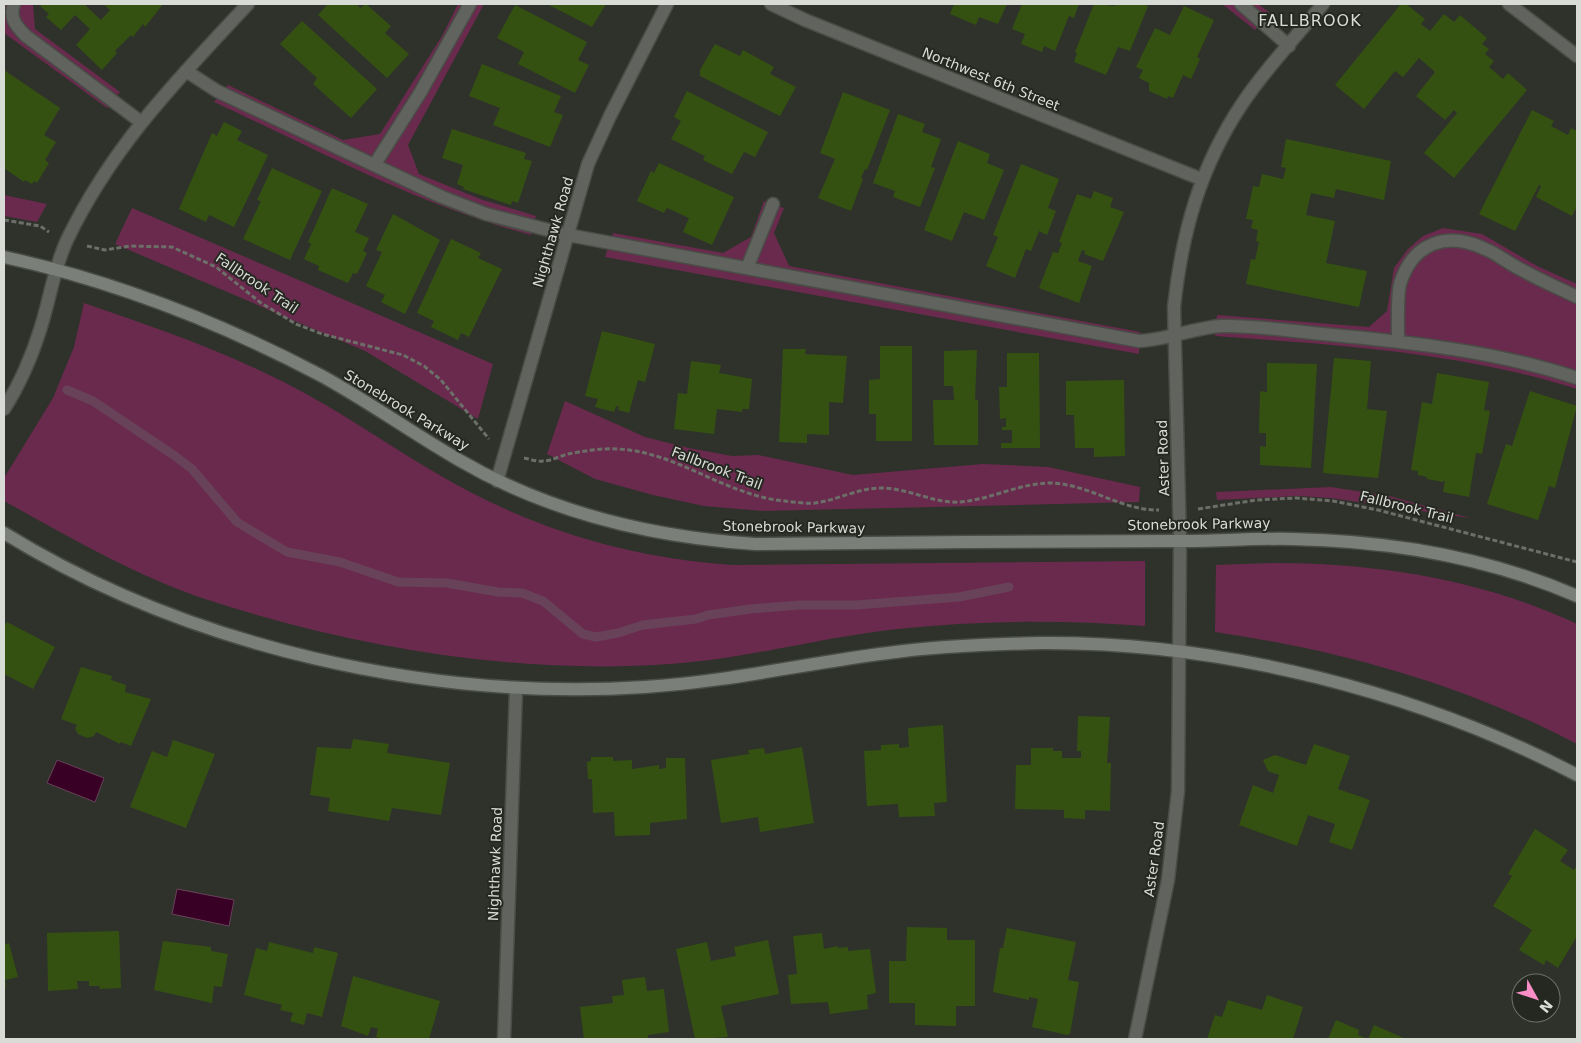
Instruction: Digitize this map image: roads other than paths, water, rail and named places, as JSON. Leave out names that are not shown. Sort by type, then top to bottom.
[{"type":"street","points":[[14,4],[12,11],[14,24],[26,36],[140,122]]},
{"type":"street","points":[[4,409],[28,361],[41,327],[56,271],[67,242],[91,193],[140,122],[248,4]]},
{"type":"street","points":[[375,164],[420,93],[470,4]]},
{"type":"street","name":"Nighthawk Road","points":[[497,480],[588,164],[610,116],[667,4]]},
{"type":"street","name":"Northwest 6th Street","points":[[770,4],[805,20],[1201,179]]},
{"type":"street","points":[[1241,4],[1289,46]]},
{"type":"street","name":"Aster Road","points":[[1135,1039],[1168,880],[1177,801],[1180,541],[1174,336],[1178,273],[1185,236],[1201,179],[1222,135],[1242,102],[1323,4]]},
{"type":"street","points":[[1509,4],[1577,56]]},
{"type":"street","points":[[186,71],[217,91],[442,197],[486,214],[568,235],[1138,341],[1174,336],[1219,326],[1398,342],[1475,353],[1525,363],[1577,378]]},
{"type":"street","points":[[747,268],[773,204]]},
{"type":"street","points":[[1398,342],[1400,285],[1409,264],[1425,248],[1444,240],[1460,241],[1485,249],[1522,271],[1577,297]]},
{"type":"street","name":"Stonebrook Parkway","points":[[4,257],[136,296],[257,344],[386,413],[459,460],[497,480],[540,500],[644,531],[714,542],[755,544],[1292,539],[1354,541],[1408,547],[1507,569],[1577,596]]},
{"type":"street","points":[[4,533],[30,549],[120,593],[195,623],[272,647],[350,666],[516,689],[643,687],[711,681],[887,653],[967,645],[1048,643],[1178,652],[1276,669],[1345,686],[1434,712],[1497,737],[1577,775]]},
{"type":"street","name":"Nighthawk Road","points":[[504,1039],[516,689]]},
{"type":"waterway","points":[[67,390],[93,401],[175,456],[192,469],[237,522],[287,552],[340,562],[398,582],[447,583],[498,592],[522,593],[543,601],[583,634],[596,637],[618,633],[643,625],[696,619],[708,615],[750,609],[800,605],[856,605],[959,597],[1009,587]]},
{"type":"district","name":"FALLBROOK","points":[[1310,20]]}]
